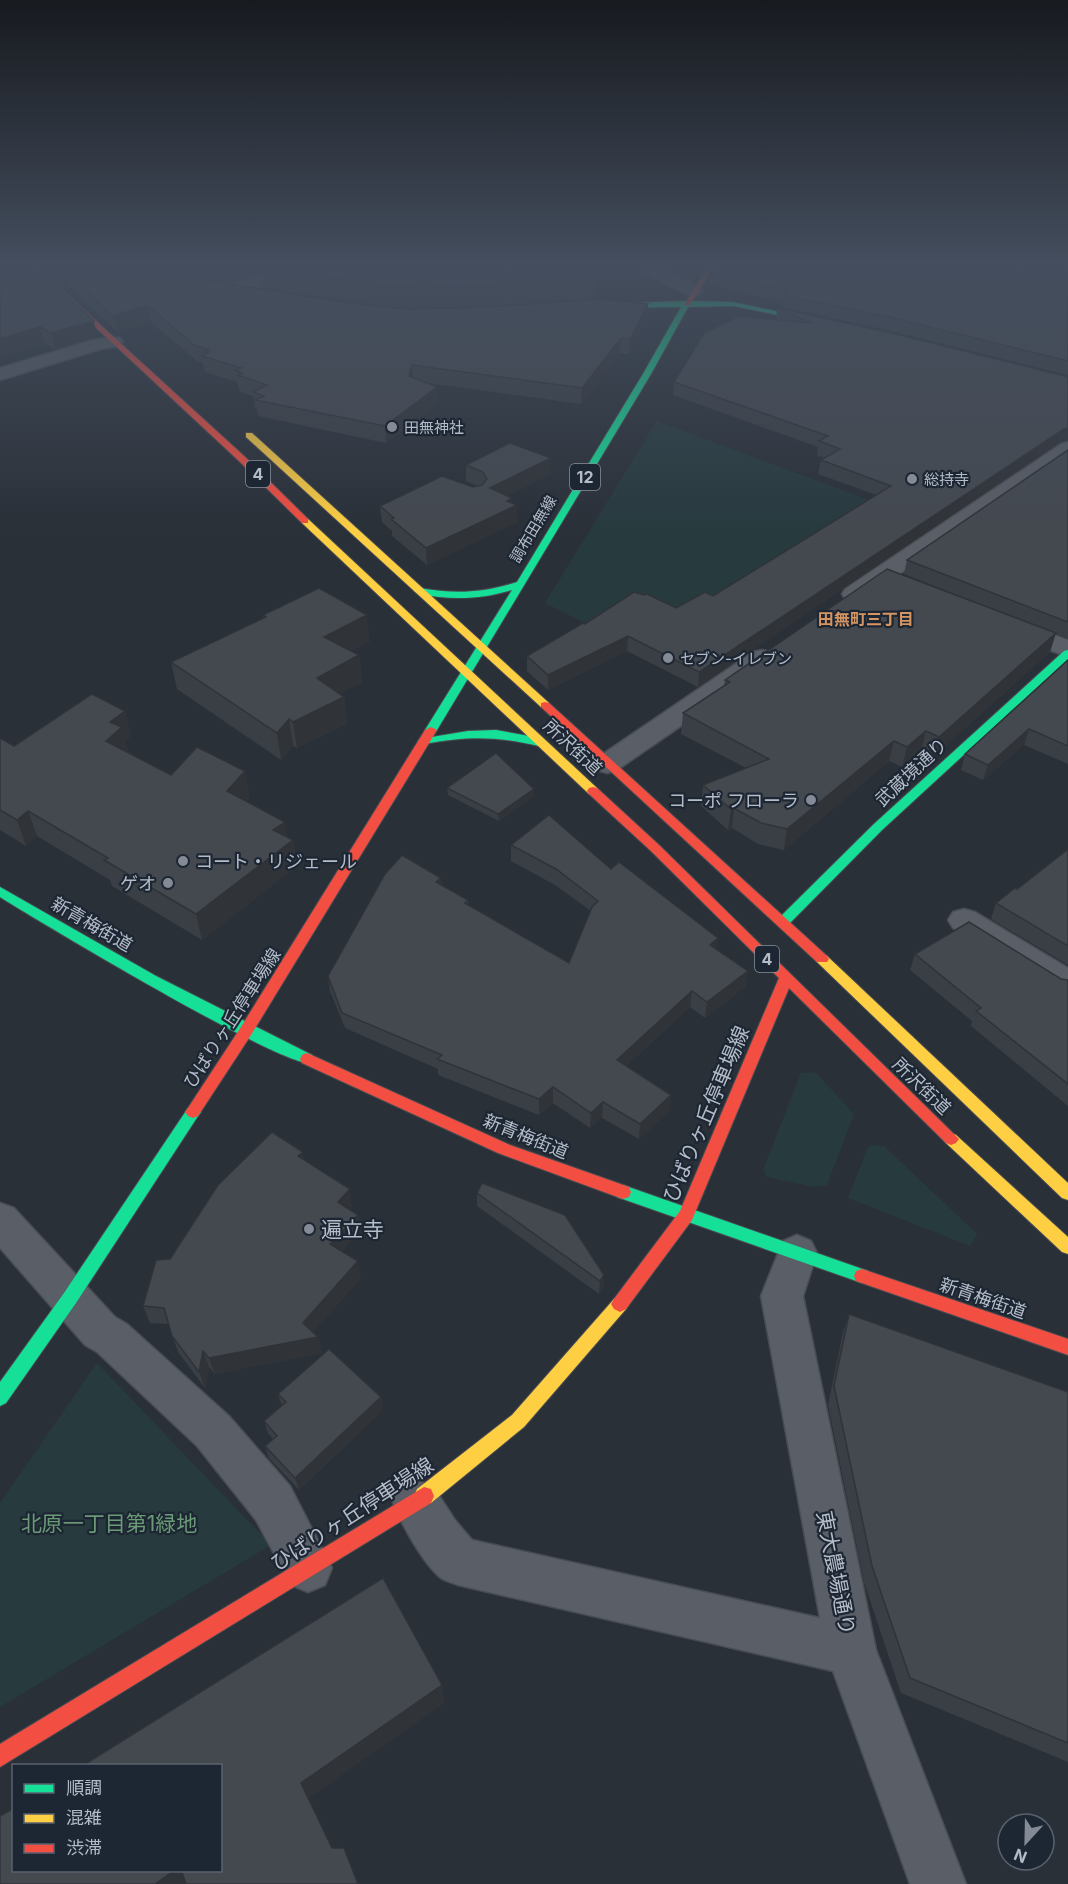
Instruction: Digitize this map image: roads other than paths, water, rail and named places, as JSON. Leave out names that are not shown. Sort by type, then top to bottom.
[{"type":"main road","name":"所沢街道","points":[[129,356],[242,458],[338,554],[655,848],[922,1112],[1068,1247]]},
{"type":"main road","name":"調布田無線","points":[[481,649],[657,356]]},
{"type":"main road","name":"所沢街道","points":[[235,423],[783,922],[1068,1193]]},
{"type":"main road","points":[[419,591],[470,598],[493,595],[519,584]]},
{"type":"main road","name":"ひばりヶ丘停車場線","points":[[0,1397],[70,1298],[246,1031],[481,649]]},
{"type":"main road","name":"武蔵境通り","points":[[783,922],[878,827],[1068,651]]},
{"type":"main road","points":[[424,741],[455,733],[480,732],[517,734],[544,744]]},
{"type":"main road","name":"新青梅街道","points":[[0,891],[67,933],[246,1031],[504,1149],[686,1215],[1068,1347]]},
{"type":"main road","name":"ひばりヶ丘停車場線","points":[[0,1756],[416,1503],[518,1421],[602,1327],[686,1215],[786,978]]},
{"type":"street","points":[[0,374],[60,356]]},
{"type":"street","points":[[832,610],[891,581],[1068,448]]},
{"type":"street","points":[[991,619],[1068,651]]},
{"type":"street","points":[[607,764],[784,643]]},
{"type":"street","points":[[964,920],[1068,984]]},
{"type":"street","points":[[0,1220],[100,1331],[112,1338],[213,1431],[273,1503],[308,1568]]},
{"type":"street","name":"東大農場通り","points":[[797,1253],[782,1296],[851,1650],[938,1884]]},
{"type":"street","points":[[416,1503],[438,1538],[458,1561],[851,1650]]},
{"type":"place","name":"田無神社","points":[[392,427]]},
{"type":"place","name":"総持寺","points":[[912,479]]},
{"type":"place","name":"セブン-イレブン","points":[[668,658]]},
{"type":"place","name":"コーポ フローラ","points":[[811,800]]},
{"type":"place","name":"コート・リジェール","points":[[183,861]]},
{"type":"place","name":"ゲオ","points":[[168,883]]},
{"type":"place","name":"遍立寺","points":[[309,1229]]},
{"type":"district","name":"田無町三丁目","points":[[866,619]]},
{"type":"park label","name":"北原一丁目第1緑地","points":[[109,1523]]}]
